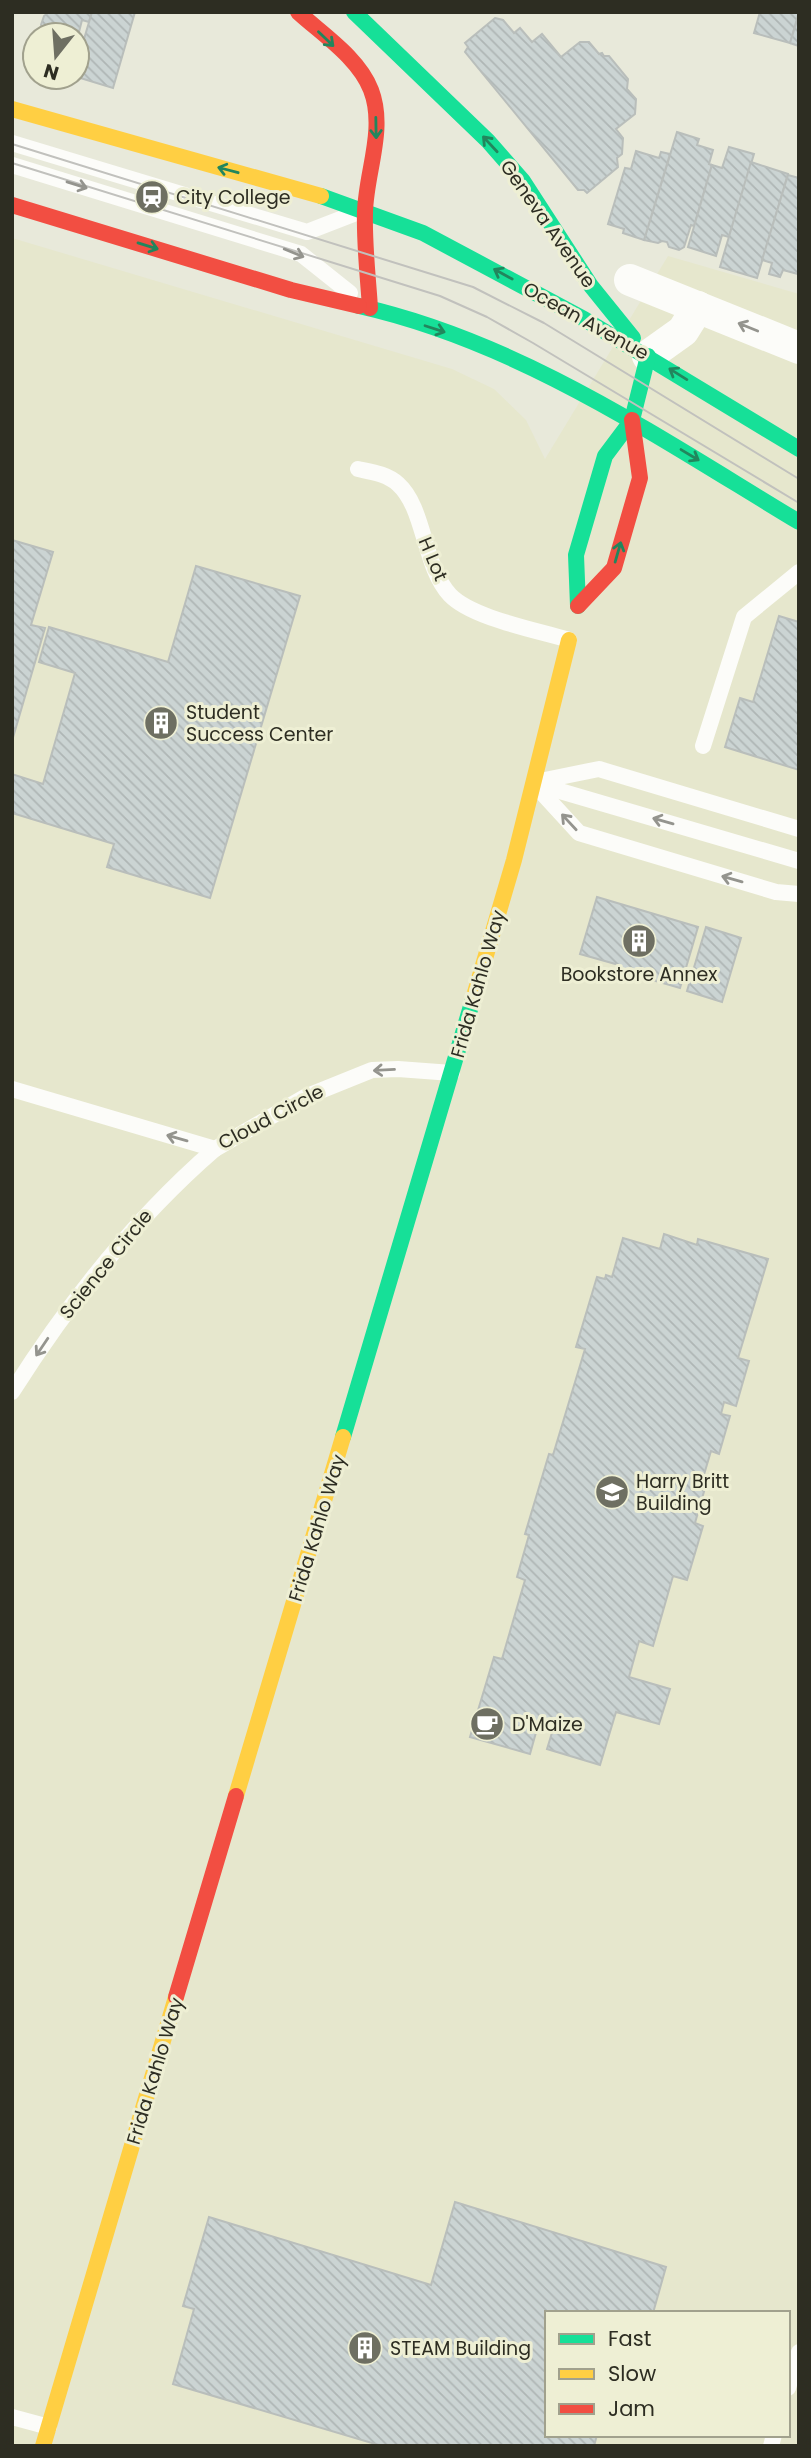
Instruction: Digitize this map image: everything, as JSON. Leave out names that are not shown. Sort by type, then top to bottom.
[{"type":"main road","points":[[298,12],[354,66],[370,88],[376,114],[376,144],[364,210],[370,308]]},
{"type":"main road","name":"Geneva Avenue","points":[[354,12],[488,141],[523,181],[591,286],[648,356]]},
{"type":"main road","name":"Ocean Avenue","points":[[12,109],[298,189],[424,233],[471,256],[648,356],[799,449]]},
{"type":"main road","points":[[12,205],[291,290],[370,308],[479,343],[632,420],[799,522]]},
{"type":"main road","name":"Frida Kahlo Way","points":[[578,606],[576,555],[605,456],[632,420],[648,356]]},
{"type":"main road","name":"Frida Kahlo Way","points":[[578,606],[614,568],[640,478],[632,420]]},
{"type":"main road","name":"Frida Kahlo Way","points":[[43,2446],[452,1073],[514,860],[569,640]]},
{"type":"street","points":[[630,280],[799,348]]},
{"type":"street","points":[[648,356],[683,331],[698,307]]},
{"type":"street","name":"Frida Kahlo Way","points":[[569,640],[578,606]]},
{"type":"lane","points":[[12,143],[307,232],[364,210]]},
{"type":"lane","points":[[12,164],[301,254],[370,308]]},
{"type":"lane","name":"H Lot","points":[[358,469],[383,475],[398,484],[409,500],[439,580],[450,595],[468,610],[569,640]]},
{"type":"lane","points":[[703,746],[744,617],[799,572]]},
{"type":"lane","points":[[533,783],[599,769],[799,829]]},
{"type":"lane","points":[[533,783],[799,861]]},
{"type":"lane","points":[[533,783],[579,833],[776,892],[799,894]]},
{"type":"lane","name":"Cloud Circle","points":[[12,1089],[215,1149],[305,1097],[372,1070],[452,1073]]},
{"type":"lane","name":"Science Circle","points":[[12,1392],[64,1315],[121,1242],[170,1189],[215,1149]]},
{"type":"lane","points":[[790,2381],[799,2352]]},
{"type":"lane","points":[[12,2417],[49,2427]]},
{"type":"shaded area","points":[[12,238],[452,369],[494,389],[526,420],[545,459],[668,256],[799,294],[799,2446],[12,2446]]},
{"type":"building","points":[[49,12],[92,12],[89,21],[42,21]]},
{"type":"building","points":[[92,12],[135,12],[113,88],[91,81],[89,21]]},
{"type":"building","points":[[760,12],[799,12],[790,43],[754,33]]},
{"type":"building","points":[[799,14],[799,46],[790,43]]},
{"type":"building","points":[[495,18],[503,20],[514,33],[520,28],[532,42],[542,34],[561,57],[580,42],[589,42],[599,54],[609,56],[628,79],[627,89],[636,99],[635,114],[616,129],[623,138],[622,154],[617,158],[618,167],[587,193],[578,190],[465,52],[468,47],[465,43]]},
{"type":"building","points":[[677,132],[699,139],[697,145],[713,150],[709,164],[712,165],[694,226],[691,225],[684,247],[679,250],[669,247],[667,242],[644,240]]},
{"type":"building","points":[[729,147],[754,154],[729,237],[722,235],[716,256],[688,247],[712,165],[722,168]]},
{"type":"building","points":[[636,151],[659,158],[661,152],[670,154],[644,240],[623,233],[624,229],[608,224],[625,168],[631,169]]},
{"type":"building","points":[[751,162],[788,174],[757,278],[720,267]]},
{"type":"building","points":[[788,175],[799,178],[799,272],[798,274],[783,270],[780,277],[769,274],[772,263],[762,260]]},
{"type":"building","points":[[12,540],[53,552],[31,625],[45,628],[12,741]]},
{"type":"building","name":"Student Success Center","points":[[196,566],[300,596],[210,898],[107,867],[114,844],[12,813],[12,774],[43,784],[75,673],[39,662],[49,627],[168,662]]},
{"type":"building","points":[[779,616],[799,622],[799,770],[725,747],[740,698],[753,702]]},
{"type":"building","name":"Bookstore Annex","points":[[597,897],[698,927],[680,988],[618,970],[619,965],[580,954]]},
{"type":"building","points":[[706,927],[741,938],[722,1002],[687,991]]},
{"type":"building","name":"Harry Britt Building","points":[[664,1234],[697,1245],[698,1239],[768,1259],[738,1358],[749,1361],[736,1406],[724,1402],[721,1414],[730,1416],[719,1454],[711,1451],[700,1488],[705,1488],[695,1523],[703,1526],[687,1580],[673,1576],[653,1646],[639,1641],[629,1677],[670,1689],[659,1724],[616,1712],[600,1765],[547,1749],[555,1723],[540,1718],[530,1754],[470,1737],[494,1657],[502,1659],[525,1580],[517,1577],[529,1535],[525,1534],[549,1454],[553,1455],[585,1349],[576,1347],[597,1277],[612,1277],[623,1238],[660,1249]]},
{"type":"building","name":"STEAM Building","points":[[455,2202],[666,2267],[654,2311],[545,2311],[545,2437],[596,2437],[594,2446],[382,2446],[173,2384],[194,2309],[183,2306],[209,2217],[431,2285]]},
{"type":"tram line","points":[[12,144],[473,287],[544,323],[799,479]]},
{"type":"tram line","points":[[12,163],[440,296],[487,317],[533,343],[799,503]]},
{"type":"traffic: fast","points":[[354,12],[488,141],[523,181],[591,286],[633,338]]},
{"type":"traffic: fast","points":[[321,196],[423,233],[584,319],[799,449]]},
{"type":"traffic: fast","points":[[359,306],[418,322],[476,343],[532,368],[641,426],[799,522]]},
{"type":"traffic: fast","points":[[578,606],[576,555],[605,456],[632,420],[648,356]]},
{"type":"traffic: fast","points":[[343,1437],[474,996]]},
{"type":"traffic: slow","points":[[12,109],[321,196]]},
{"type":"traffic: slow","points":[[474,996],[514,860],[569,640]]},
{"type":"traffic: slow","points":[[236,1796],[343,1437]]},
{"type":"traffic: slow","points":[[43,2446],[176,1997]]},
{"type":"traffic: jam","points":[[298,12],[358,67],[371,90],[375,105],[376,135],[365,212],[370,308]]},
{"type":"traffic: jam","points":[[12,205],[291,290],[359,306]]},
{"type":"traffic: jam","points":[[578,606],[614,568],[640,478],[632,420]]},
{"type":"traffic: jam","points":[[176,1997],[236,1796]]},
{"type":"place","name":"City College","points":[[152,197]]},
{"type":"place","name":"Student Success Center","points":[[161,723]]},
{"type":"place","name":"Bookstore Annex","points":[[639,941]]},
{"type":"place","name":"Harry Britt Building","points":[[612,1492]]},
{"type":"place","name":"D'Maize","points":[[487,1724]]},
{"type":"place","name":"STEAM Building","points":[[365,2348]]}]
